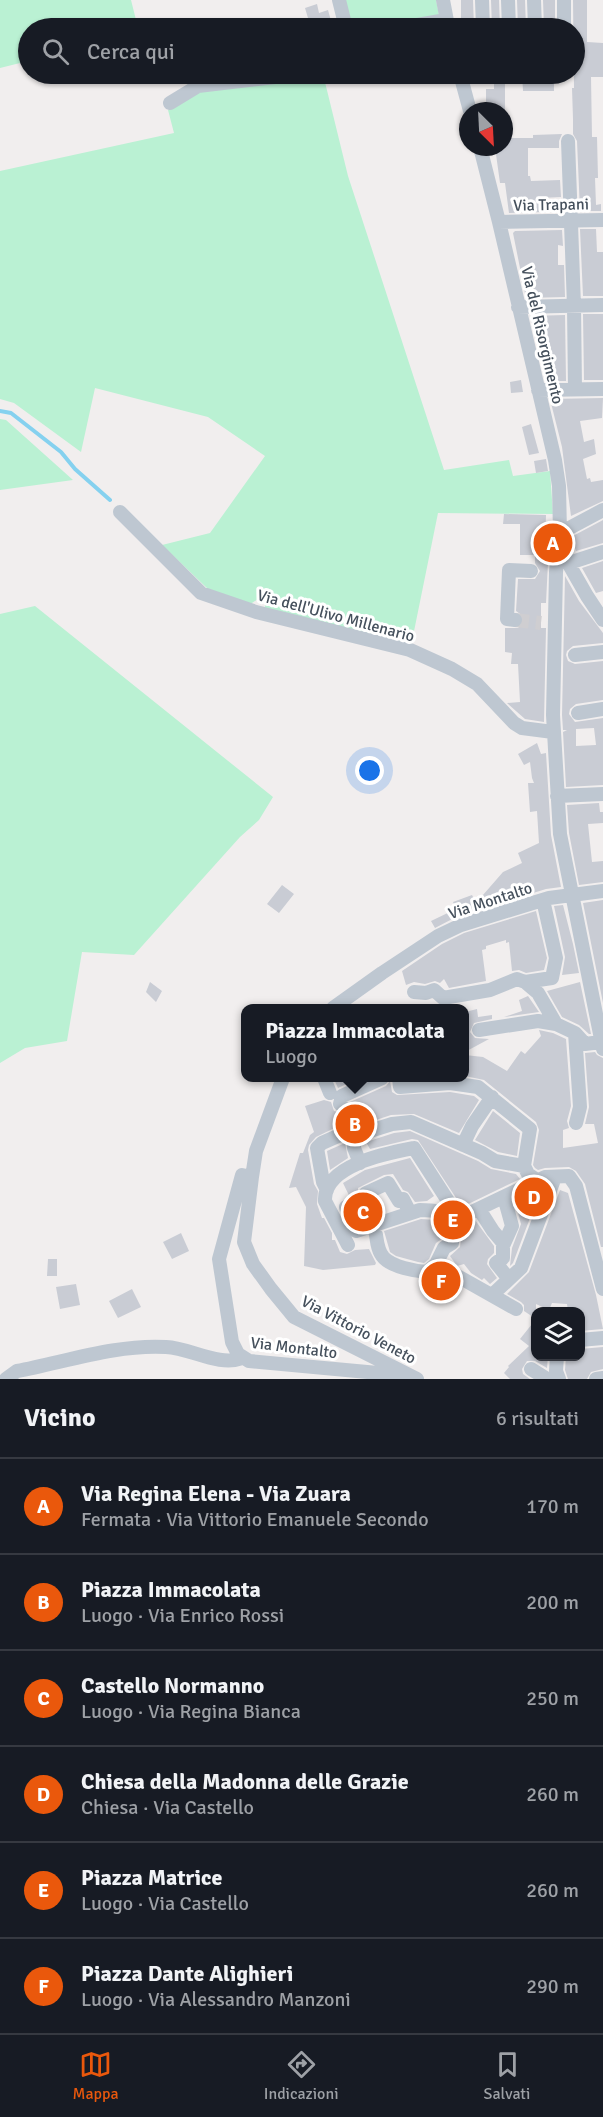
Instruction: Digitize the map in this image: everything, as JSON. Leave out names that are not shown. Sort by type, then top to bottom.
[{"type":"street","points":[[339,0],[344,18]]},
{"type":"street","points":[[442,0],[446,18]]},
{"type":"street","points":[[482,0],[483,18]]},
{"type":"street","points":[[508,0],[508,18]]},
{"type":"street","points":[[534,0],[535,18]]},
{"type":"street","points":[[564,0],[564,18]]},
{"type":"street","points":[[170,103],[198,86],[215,84]]},
{"type":"street","points":[[463,84],[468,102]]},
{"type":"street","points":[[568,141],[575,389]]},
{"type":"street","name":"Via del Risorgimento","points":[[482,156],[555,460],[559,486],[560,540],[548,624],[557,796],[560,834],[572,894],[598,998],[602,1046]]},
{"type":"street","name":"Via Trapani","points":[[499,222],[603,220]]},
{"type":"street","points":[[518,307],[603,305]]},
{"type":"street","points":[[538,390],[603,389]]},
{"type":"street","points":[[603,510],[560,540],[569,563],[603,620]]},
{"type":"street","name":"Via dell'Ulivo Millenario","points":[[120,512],[201,593],[256,612],[410,650],[452,669],[477,684],[514,723],[522,728],[553,732]]},
{"type":"street","points":[[569,563],[603,552]]},
{"type":"street","points":[[515,620],[507,619],[508,570],[531,571]]},
{"type":"street","points":[[575,655],[603,652]]},
{"type":"street","points":[[578,713],[603,709]]},
{"type":"street","points":[[557,796],[603,794]]},
{"type":"street","name":"Via Montalto","points":[[339,1004],[438,936],[460,925],[543,900],[603,891]]},
{"type":"street","points":[[525,982],[552,978],[556,958],[543,900]]},
{"type":"street","points":[[414,992],[426,993],[434,990],[443,998],[490,990],[517,979],[525,982],[538,993],[556,1024]]},
{"type":"street","points":[[479,1030],[538,1021],[556,1024],[575,1033],[585,1044],[602,1046]]},
{"type":"street","points":[[575,1033],[580,1107],[576,1123]]},
{"type":"street","points":[[252,1177],[256,1150],[281,1082]]},
{"type":"street","points":[[326,1082],[330,1093]]},
{"type":"street","points":[[340,1104],[342,1096],[371,1082]]},
{"type":"street","points":[[400,1082],[400,1087],[426,1084],[469,1085],[478,1087],[492,1097],[530,1129],[524,1166],[528,1174],[538,1181]]},
{"type":"street","points":[[463,1146],[472,1126],[492,1097]]},
{"type":"street","points":[[327,1190],[323,1182],[317,1148],[322,1143],[356,1129],[406,1122],[482,1153],[495,1161],[524,1166]]},
{"type":"street","points":[[356,1129],[354,1148],[360,1163]]},
{"type":"street","points":[[348,1245],[325,1201],[327,1190],[341,1172],[380,1155],[414,1148],[458,1219],[452,1243],[444,1248],[436,1264],[426,1272],[414,1271],[386,1260],[382,1256],[378,1229],[366,1193],[388,1183],[399,1200],[403,1199],[410,1213]]},
{"type":"street","name":"Via Montalto","points":[[252,1177],[242,1175],[219,1259],[232,1342],[243,1358],[249,1361],[378,1373],[393,1379]]},
{"type":"street","points":[[458,1219],[545,1178],[569,1176],[576,1186],[603,1289]]},
{"type":"street","name":"Via Vittorio Veneto","points":[[252,1177],[244,1242],[254,1264],[276,1296],[294,1317],[417,1379]]},
{"type":"street","points":[[492,1295],[521,1268],[555,1177]]},
{"type":"street","points":[[504,1197],[513,1226],[504,1244],[503,1258],[496,1263],[509,1279]]},
{"type":"street","points":[[346,1207],[356,1231],[378,1229],[420,1210],[430,1210],[458,1219]]},
{"type":"street","points":[[478,1209],[504,1244]]},
{"type":"street","points":[[436,1264],[516,1309]]},
{"type":"street","points":[[585,1340],[603,1338]]},
{"type":"street","points":[[6,1379],[16,1371],[123,1347],[168,1347],[228,1361],[243,1358]]},
{"type":"street","points":[[557,1361],[556,1371],[559,1379]]},
{"type":"street","points":[[531,1369],[547,1379]]},
{"type":"street","points":[[596,1379],[603,1378]]},
{"type":"green space","points":[[0,0],[131,0],[136,18],[18,18],[18,64],[0,68]]},
{"type":"green space","points":[[343,0],[436,0],[439,15],[427,18],[347,18]]},
{"type":"green space","points":[[270,84],[325,84],[348,176],[444,470],[509,460],[513,476],[550,471],[553,514],[438,513],[411,646],[265,610],[265,602],[258,599],[249,605],[209,590],[162,545],[210,533],[265,456],[208,417],[95,388],[81,452],[14,403],[0,399],[0,171],[174,133],[168,110],[199,89]]},
{"type":"green space","points":[[0,419],[6,420],[73,480],[0,490]]},
{"type":"green space","points":[[35,606],[273,797],[259,820],[240,837],[134,955],[82,952],[67,1041],[25,1048],[0,1063],[0,614]]},
{"type":"building","points":[[461,0],[473,0],[474,18],[461,18]]},
{"type":"building","points":[[491,0],[499,0],[500,18],[492,18]]},
{"type":"building","points":[[517,0],[525,0],[526,18],[518,18]]},
{"type":"building","points":[[543,0],[555,0],[555,18],[544,18]]},
{"type":"building","points":[[573,0],[587,0],[587,42],[603,43],[603,77],[591,77],[592,137],[597,137],[596,205],[601,204],[601,211],[580,211],[577,141],[573,134],[572,88],[574,84],[585,84],[585,18],[573,18]]},
{"type":"building","points":[[317,4],[319,13],[328,10],[330,18],[308,18],[305,8]]},
{"type":"building","points":[[494,84],[505,84],[505,102],[486,102],[486,89],[494,89]]},
{"type":"building","points":[[523,84],[554,84],[554,91],[523,91]]},
{"type":"building","points":[[562,134],[559,148],[528,148],[528,176],[531,181],[560,180],[561,197],[541,198],[542,212],[509,213],[505,183],[500,183],[496,156],[513,156],[513,138],[533,138],[533,135]]},
{"type":"building","points":[[580,229],[596,229],[597,252],[603,252],[603,296],[583,296]]},
{"type":"building","points":[[562,230],[563,246],[558,245],[558,265],[564,265],[565,297],[526,298],[513,233],[515,231]]},
{"type":"building","points":[[583,314],[603,314],[603,380],[584,380]]},
{"type":"building","points":[[565,315],[566,381],[546,381],[530,316]]},
{"type":"building","points":[[521,380],[523,392],[511,393],[510,382]]},
{"type":"building","points":[[603,398],[602,418],[580,421],[584,442],[594,439],[596,454],[583,459],[587,479],[590,478],[591,482],[603,480],[603,501],[571,516],[562,447],[550,399]]},
{"type":"building","points":[[531,424],[539,453],[529,455],[522,427]]},
{"type":"building","points":[[546,459],[548,471],[536,473],[534,461]]},
{"type":"building","points":[[504,514],[546,515],[544,562],[548,562],[546,603],[541,603],[541,628],[546,628],[544,722],[525,719],[507,703],[520,702],[518,664],[511,664],[512,653],[505,652],[505,628],[518,628],[524,622],[523,616],[516,611],[518,579],[535,579],[540,571],[535,563],[535,555],[520,555],[520,524],[503,524]]},
{"type":"building","points":[[603,520],[603,543],[576,551],[571,537]]},
{"type":"building","points":[[603,561],[603,591],[596,593],[582,568]]},
{"type":"building","points":[[565,576],[579,601],[603,633],[603,643],[573,646],[566,655],[568,661],[575,664],[603,661],[603,700],[576,704],[570,709],[569,714],[575,722],[603,718],[603,785],[566,787],[563,732],[567,730],[563,730]],"holes":[[[594,728],[596,745],[576,746],[576,729]]]},
{"type":"building","points":[[537,743],[541,754],[546,753],[551,835],[561,887],[546,889],[458,916],[435,928],[431,921],[456,909],[453,902],[472,895],[476,903],[503,872],[522,863],[518,853],[539,843],[537,811],[530,812],[528,783],[534,783],[530,762],[524,765],[518,754]]},
{"type":"building","points":[[599,803],[600,812],[603,812],[603,823],[588,824],[592,862],[603,861],[603,882],[579,885],[569,833],[567,805]]},
{"type":"building","points":[[282,885],[294,894],[279,913],[267,904]]},
{"type":"building","points":[[603,900],[603,1003],[583,903]]},
{"type":"building","points":[[563,905],[579,973],[562,975],[565,957],[554,906]]},
{"type":"building","points":[[536,911],[547,958],[544,970],[526,973],[519,970],[512,971],[509,942],[506,943],[506,940],[486,946],[486,949],[482,950],[486,981],[449,988],[444,979],[440,983],[435,981],[425,984],[414,982],[406,985],[402,971],[442,944],[464,933]]},
{"type":"building","points":[[150,982],[162,991],[156,1002],[146,992]]},
{"type":"building","points":[[580,982],[591,1034],[562,1017],[547,991]]},
{"type":"building","points":[[528,996],[539,1012],[504,1017],[522,1011],[519,1000]]},
{"type":"building","points":[[477,1009],[478,1017],[492,1015],[492,1019],[474,1023],[470,1032],[475,1038],[489,1039],[469,1050],[469,1011]]},
{"type":"building","points":[[539,1030],[566,1039],[571,1106],[567,1121],[569,1128],[563,1130],[563,1148],[598,1143],[594,1124],[585,1124],[589,1107],[585,1053],[595,1052],[603,1058],[603,1247],[601,1247],[585,1184],[576,1171],[569,1167],[538,1170],[535,1168],[533,1165],[539,1130],[536,1122],[484,1080],[469,1077],[469,1055],[483,1057],[507,1071],[521,1051],[525,1054],[541,1036]]},
{"type":"building","points":[[335,1082],[351,1082],[338,1088]]},
{"type":"building","points":[[390,1082],[392,1092],[397,1095],[450,1092],[474,1096],[479,1100],[459,1133],[414,1114],[391,1115],[364,1124],[358,1119],[352,1120],[348,1114],[349,1121],[316,1137],[308,1150],[314,1184],[318,1191],[317,1204],[322,1218],[332,1233],[332,1240],[335,1240],[340,1252],[347,1254],[355,1250],[369,1249],[376,1263],[375,1265],[323,1270],[304,1266],[306,1207],[296,1187],[289,1188],[300,1153],[303,1153],[310,1135],[314,1132],[305,1106],[324,1100],[331,1102],[334,1111],[342,1113],[347,1110],[350,1102]]},
{"type":"building","points":[[493,1111],[520,1133],[517,1156],[498,1152],[475,1140]]},
{"type":"building","points":[[410,1131],[491,1169],[516,1174],[520,1179],[462,1207],[418,1140],[412,1139],[370,1149],[366,1142],[394,1133]]},
{"type":"building","points":[[345,1143],[348,1158],[330,1170],[327,1151]]},
{"type":"building","points":[[410,1158],[434,1196],[427,1201],[415,1202],[408,1192],[403,1190],[393,1174],[384,1175],[358,1188],[358,1196],[368,1218],[361,1220],[343,1183],[365,1170]]},
{"type":"building","points":[[541,1189],[510,1266],[512,1248],[521,1224],[515,1202]]},
{"type":"building","points":[[560,1190],[568,1193],[603,1329],[585,1331],[585,1307],[567,1307],[567,1304],[552,1303],[550,1307],[542,1307],[536,1304],[536,1307],[531,1307],[531,1316],[524,1311],[524,1305],[521,1302],[507,1294],[529,1272]]},
{"type":"building","points":[[421,1219],[436,1220],[444,1224],[443,1238],[436,1243],[429,1259],[424,1263],[418,1262],[390,1252],[384,1231]]},
{"type":"building","points":[[475,1220],[494,1246],[494,1253],[488,1259],[487,1264],[497,1278],[490,1284],[484,1278],[482,1280],[471,1273],[464,1264],[457,1266],[450,1256],[460,1247],[462,1230]]},
{"type":"building","points":[[181,1233],[189,1251],[172,1259],[163,1242]]},
{"type":"building","points":[[48,1259],[57,1259],[57,1276],[47,1276]]},
{"type":"building","points":[[76,1284],[80,1305],[60,1309],[56,1287]]},
{"type":"building","points":[[132,1289],[141,1307],[118,1318],[109,1301]]},
{"type":"building","points":[[531,1325],[531,1361],[527,1361],[522,1369],[523,1374],[530,1379],[510,1379],[504,1373],[508,1366],[529,1346],[520,1339]]},
{"type":"building","points":[[603,1347],[603,1369],[591,1372],[587,1379],[568,1379],[565,1370],[566,1361],[585,1361],[585,1349]]},
{"type":"building","points":[[535,1361],[548,1361],[547,1368]]},
{"type":"waterway","points":[[0,411],[11,413],[61,452],[75,469],[110,500]]},
{"type":"tunnel","points":[[515,620],[541,623]]},
{"type":"place","name":"Via Regina Elena - Via Zuara","points":[[553,543]]},
{"type":"place","name":"Piazza Immacolata","points":[[355,1124]]},
{"type":"place","name":"Chiesa della Madonna delle Grazie","points":[[534,1197]]},
{"type":"place","name":"Castello Normanno","points":[[363,1212]]},
{"type":"place","name":"Piazza Matrice","points":[[453,1220]]},
{"type":"place","name":"Piazza Dante Alighieri","points":[[441,1281]]}]
